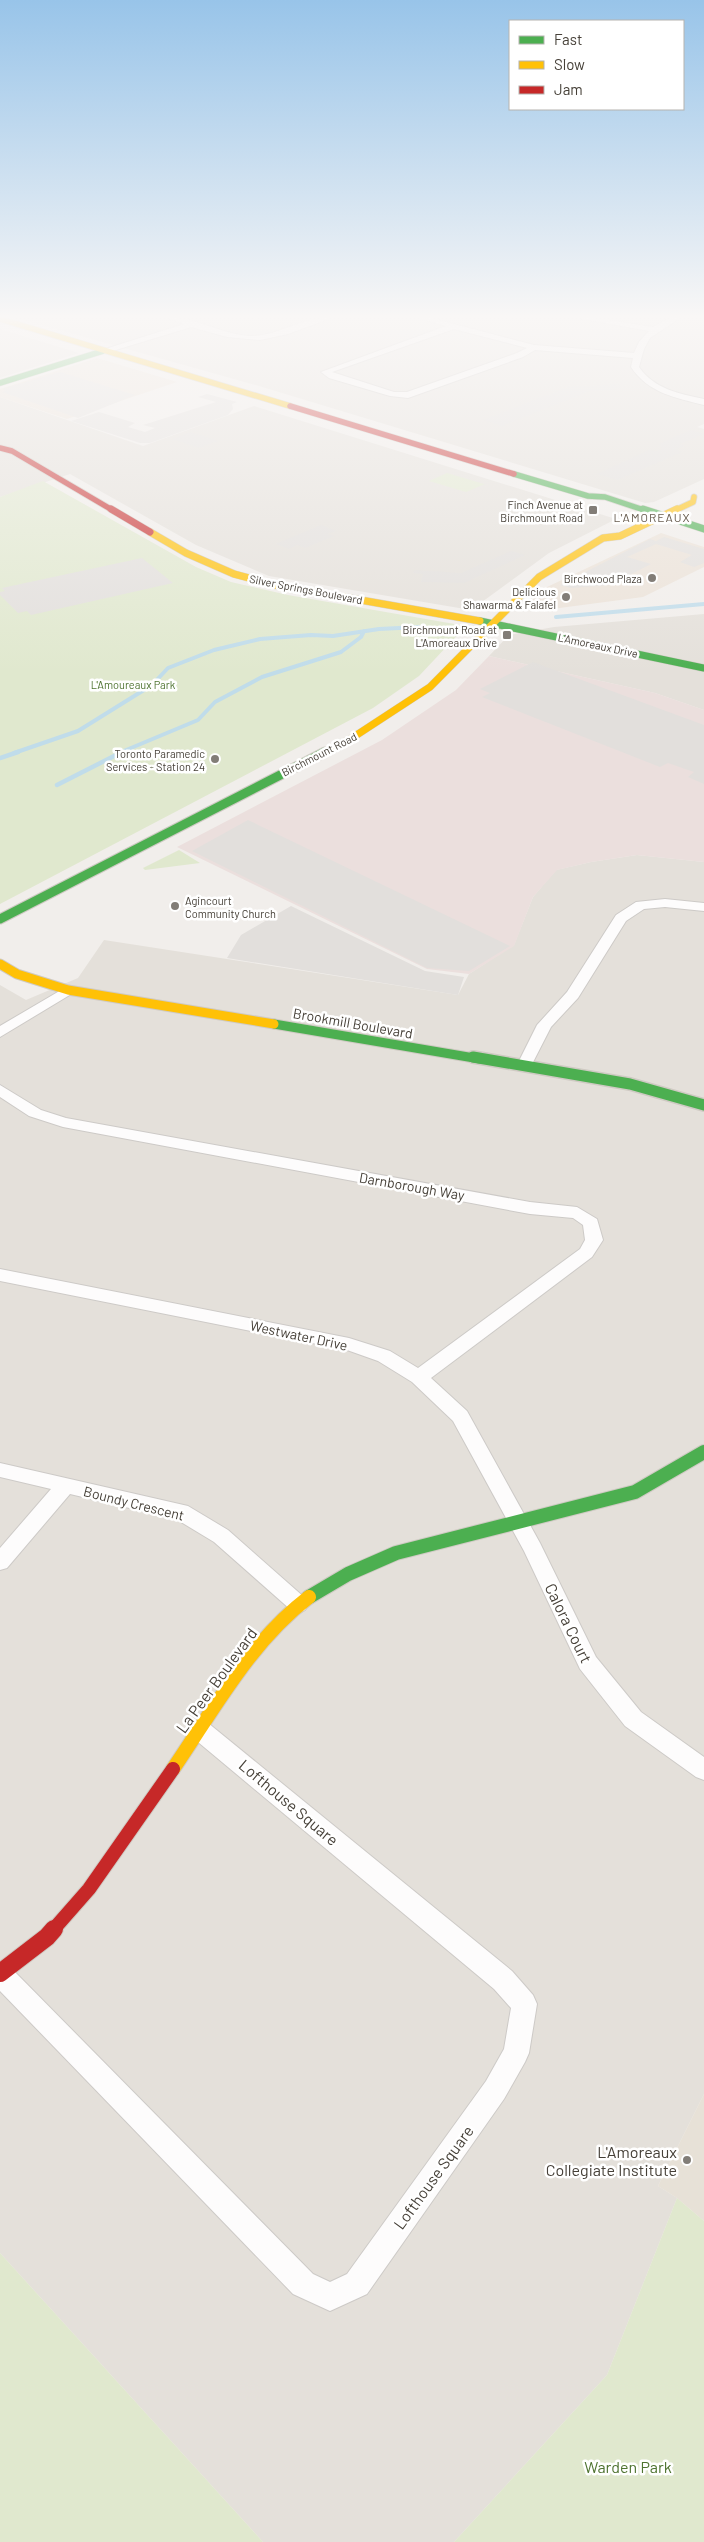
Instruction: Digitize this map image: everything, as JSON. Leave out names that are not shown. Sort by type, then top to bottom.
[{"type":"main road","points":[[389,437],[588,496],[605,497],[704,535]]},
{"type":"main road","name":"Silver Springs Boulevard","points":[[0,448],[12,451],[186,554],[234,574],[275,585],[492,622]]},
{"type":"main road","name":"Birchmount Road","points":[[603,538],[620,536],[682,498],[699,494]]},
{"type":"main road","name":"Birchmount Road","points":[[652,516],[664,516],[693,502],[699,494]]},
{"type":"main road","points":[[588,496],[598,503],[640,517],[652,516]]},
{"type":"main road","points":[[664,516],[704,529]]},
{"type":"main road","name":"Birchmount Road","points":[[0,919],[352,738],[430,687],[538,577],[603,538],[608,531],[640,517]]},
{"type":"main road","name":"L'Amoreaux Drive","points":[[492,622],[704,668]]},
{"type":"main road","name":"Brookmill Boulevard","points":[[0,964],[18,974],[68,990],[630,1084],[704,1105]]},
{"type":"main road","name":"La Peer Boulevard","points":[[0,1974],[47,1937],[89,1890],[257,1647],[298,1604],[348,1574],[396,1553],[635,1492],[704,1452]]},
{"type":"street","points":[[524,1067],[544,1025],[573,995],[621,918],[641,905],[665,903],[704,907]]},
{"type":"street","points":[[0,1032],[68,990]]},
{"type":"street","name":"Darnborough Way","points":[[0,1090],[36,1113],[63,1122],[530,1208],[577,1212],[591,1223],[594,1240],[586,1253],[419,1377]]},
{"type":"street","name":"Westwater Drive","points":[[0,1274],[349,1344],[384,1356],[419,1377],[460,1416],[518,1522]]},
{"type":"street","name":"Boundy Crescent","points":[[0,1470],[181,1512],[221,1536],[298,1604]]},
{"type":"street","points":[[0,1562],[66,1486]]},
{"type":"street","name":"Calora Court","points":[[518,1522],[588,1664],[633,1719],[704,1770]]},
{"type":"street","name":"Lofthouse Square","points":[[0,1974],[302,2284],[330,2297],[357,2284],[495,2090],[516,2053],[524,2004],[503,1980],[200,1730]]},
{"type":"shaded area","points":[[0,437],[116,437],[143,446],[169,437],[352,437],[616,519],[549,553],[471,610],[269,576],[196,545],[70,474],[0,497]]},
{"type":"shaded area","points":[[120,437],[168,437],[150,443],[140,443]]},
{"type":"shaded area","points":[[178,437],[205,437],[218,441],[199,448],[172,439]]},
{"type":"shaded area","points":[[426,437],[704,437],[704,479],[654,502],[645,503]]},
{"type":"shaded area","points":[[675,437],[698,437],[680,444],[685,446],[676,449],[682,452],[618,480],[597,474],[649,450],[657,451],[662,449],[659,444]]},
{"type":"shaded area","points":[[321,525],[336,531],[327,534],[334,536],[305,548],[297,545],[289,549],[276,544]]},
{"type":"shaded area","name":"Birchwood Plaza","points":[[661,533],[704,547],[704,567],[643,597],[552,609],[527,604],[547,587]]},
{"type":"shaded area","points":[[664,537],[704,549],[704,563],[694,567],[680,562],[692,555],[656,544],[627,557],[651,564],[610,585],[571,588],[560,585],[650,539],[656,541]]},
{"type":"shaded area","points":[[511,551],[525,555],[464,583],[421,582],[423,574],[413,573],[415,570],[461,573]]},
{"type":"shaded area","points":[[142,558],[173,583],[31,615],[27,611],[18,613],[0,595],[0,592],[5,591],[2,588]]},
{"type":"shaded area","points":[[704,614],[704,710],[655,693],[489,656],[509,635],[554,627]]},
{"type":"shaded area","points":[[489,656],[655,693],[704,710],[704,862],[637,855],[591,862],[557,870],[533,897],[514,946],[469,974],[427,969],[177,847],[382,740],[456,690]]},
{"type":"shaded area","points":[[533,662],[704,725],[704,784],[688,777],[694,772],[668,763],[660,767],[482,697],[490,693],[480,689]]},
{"type":"shaded area","points":[[248,820],[510,946],[469,971],[427,968],[192,851]]},
{"type":"shaded area","points":[[637,855],[704,862],[704,2094],[658,2186],[677,2198],[607,2375],[454,2542],[263,2542],[0,2253],[0,985],[26,1000],[78,978],[104,940],[458,995],[469,974],[514,945],[533,897],[556,870]]},
{"type":"shaded area","points":[[291,906],[425,971],[464,977],[458,995],[227,958],[241,935]]},
{"type":"shaded area","name":"L'Amoreaux Collegiate Institute","points":[[704,2094],[704,2221],[677,2198],[658,2186]]},
{"type":"green space","points":[[447,473],[485,484],[466,492],[429,481]]},
{"type":"green space","name":"L'Amoureaux Park","points":[[43,481],[196,567],[231,582],[288,595],[466,626],[419,676],[373,708],[0,904],[0,497]]},
{"type":"green space","points":[[179,850],[200,863],[145,870],[143,868]]},
{"type":"green space","name":"Warden Park","points":[[677,2198],[704,2221],[704,2542],[454,2542],[607,2375]]},
{"type":"green space","points":[[0,2253],[263,2542],[0,2542]]},
{"type":"waterway","points":[[556,617],[704,604]]},
{"type":"waterway","points":[[364,631],[419,627]]},
{"type":"waterway","points":[[14,753],[78,731],[152,685],[168,668],[214,650],[260,639],[311,635],[333,636],[364,631]]},
{"type":"waterway","points":[[119,753],[198,720],[215,702],[262,677],[341,652],[361,637],[364,631]]},
{"type":"waterway","points":[[0,758],[18,752]]},
{"type":"waterway","points":[[57,785],[122,752]]},
{"type":"traffic: fast","points":[[514,474],[588,496],[605,497],[704,529]]},
{"type":"traffic: fast","points":[[480,621],[704,668]]},
{"type":"traffic: fast","points":[[0,919],[325,752]]},
{"type":"traffic: fast","points":[[274,1024],[630,1084],[704,1105]]},
{"type":"traffic: fast","points":[[309,1597],[348,1574],[396,1553],[635,1492],[704,1452]]},
{"type":"traffic: slow","points":[[325,752],[352,738],[430,687],[539,577],[603,538],[620,536],[693,502],[694,497]]},
{"type":"traffic: slow","points":[[150,532],[186,553],[234,574],[275,585],[480,621]]},
{"type":"traffic: slow","points":[[0,964],[17,974],[68,990],[274,1024]]},
{"type":"traffic: slow","points":[[173,1769],[253,1652],[290,1611],[309,1597]]},
{"type":"traffic: jam","points":[[391,437],[514,474]]},
{"type":"traffic: jam","points":[[0,448],[12,451],[150,532]]},
{"type":"traffic: jam","points":[[0,1973],[47,1937],[89,1889],[173,1769]]},
{"type":"place","name":"Finch Avenue at Birchmount Road","points":[[593,510]]},
{"type":"place","name":"Birchwood Plaza","points":[[652,578]]},
{"type":"place","name":"Delicious Shawarma & Falafel","points":[[566,597]]},
{"type":"place","name":"Birchmount Road at L'Amoreaux Drive","points":[[507,635]]},
{"type":"place","name":"Toronto Paramedic Services - Station 24","points":[[215,759]]},
{"type":"place","name":"Agincourt Community Church","points":[[175,906]]},
{"type":"place","name":"L'Amoreaux Collegiate Institute","points":[[687,2160]]},
{"type":"district","name":"L'AMOREAUX","points":[[652,517]]}]
